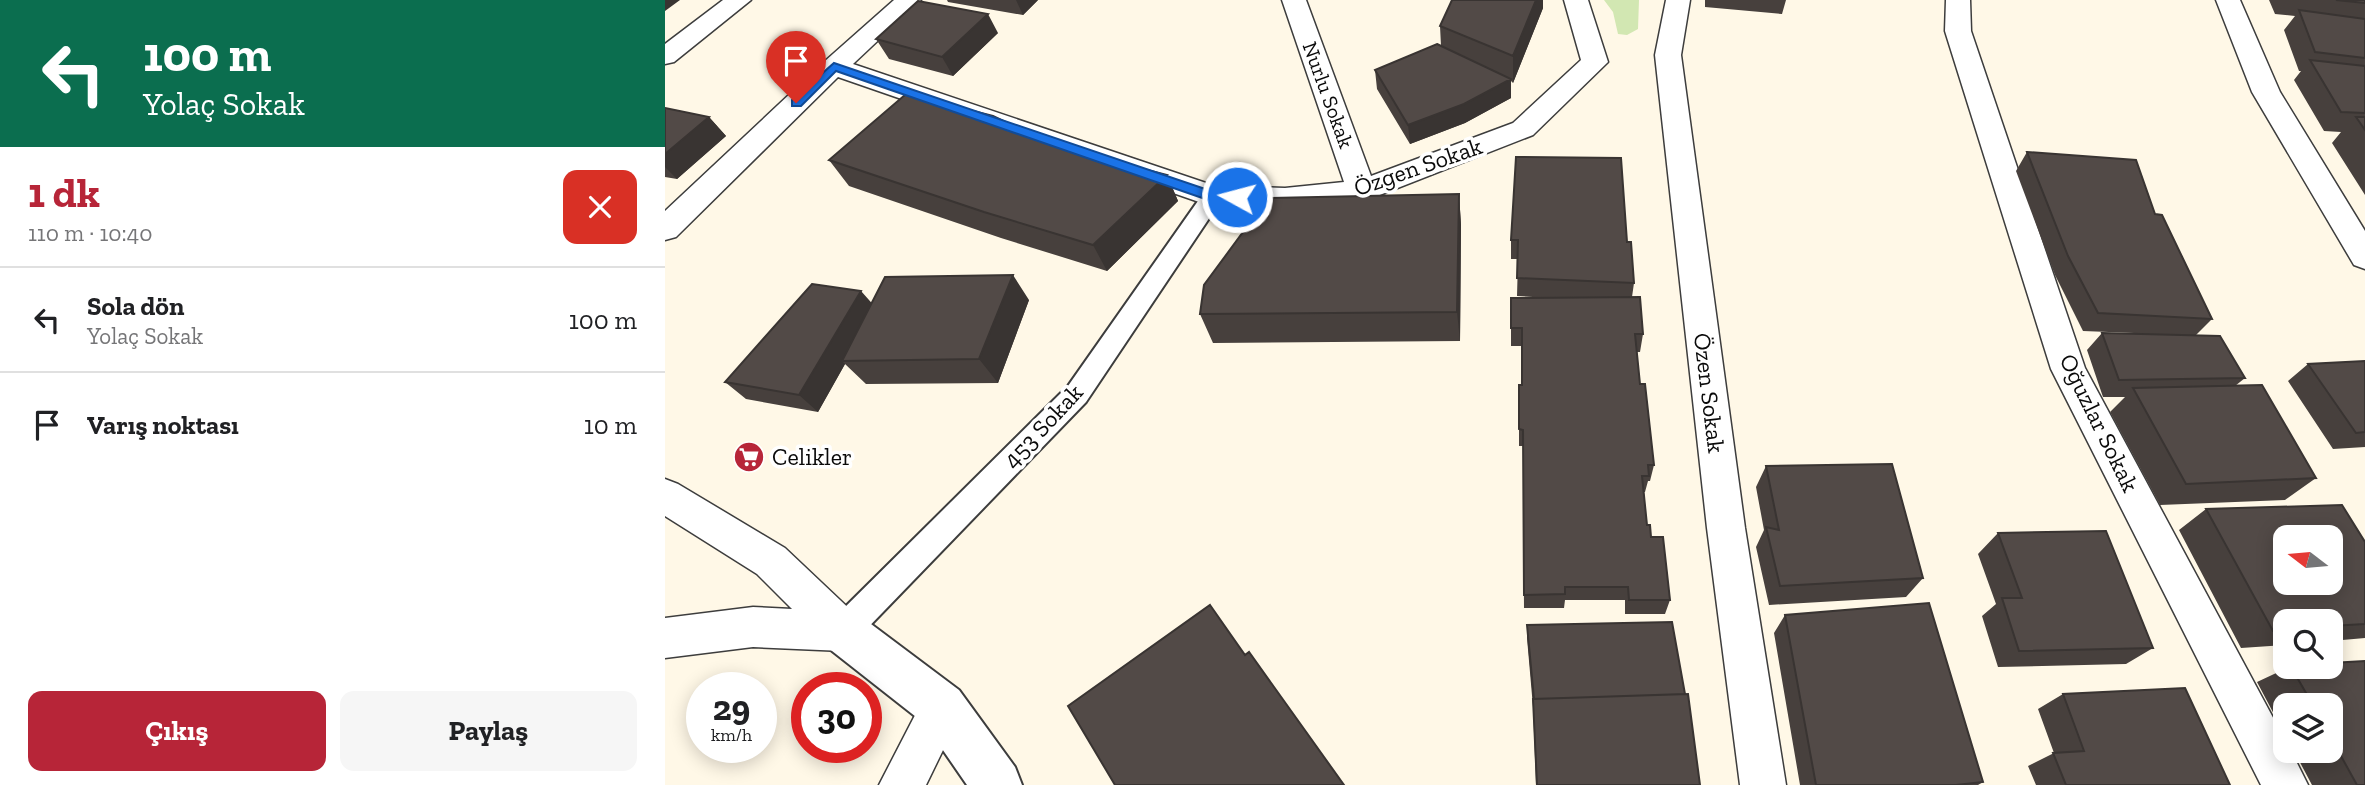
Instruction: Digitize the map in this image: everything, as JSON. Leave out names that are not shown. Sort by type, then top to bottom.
[{"type":"street","points":[[665,56],[739,0]]},
{"type":"street","points":[[665,229],[834,67],[909,0]]},
{"type":"street","name":"Nurlu Sokak","points":[[1294,0],[1362,191]]},
{"type":"street","name":"Özgen Sokak","points":[[834,67],[1213,196],[1285,198],[1362,191],[1523,129],[1595,62],[1576,0]]},
{"type":"street","name":"Özen Sokak","points":[[1678,0],[1668,55],[1726,528],[1763,785]]},
{"type":"street","name":"Oğuzlar Sokak","points":[[1958,0],[1958,31],[2068,369],[2285,785]]},
{"type":"street","points":[[2228,0],[2266,92],[2365,257]]},
{"type":"street","name":"453 Sokak","points":[[843,631],[1077,394],[1213,196]]},
{"type":"street","points":[[665,496],[771,561],[843,631],[942,707],[997,785]]},
{"type":"street","points":[[665,638],[753,627],[843,631]]},
{"type":"street","points":[[902,785],[942,707]]},
{"type":"green space","points":[[1604,0],[1639,0],[1638,29],[1627,35],[1618,34],[1613,12]]},
{"type":"building","points":[[1452,0],[1536,0],[1513,56],[1440,26]]},
{"type":"building","points":[[2336,0],[2365,0],[2365,3]]},
{"type":"building","points":[[918,1],[988,14],[942,57],[876,39]]},
{"type":"building","points":[[2299,10],[2365,19],[2365,58],[2315,52]]},
{"type":"building","points":[[1437,44],[1511,79],[1464,104],[1408,125],[1375,70]]},
{"type":"building","points":[[2310,60],[2365,66],[2365,113],[2341,112]]},
{"type":"building","points":[[906,94],[993,116],[1058,147],[1167,175],[1093,245],[829,160]]},
{"type":"building","points":[[665,108],[709,117],[665,154]]},
{"type":"building","points":[[2356,117],[2365,117],[2365,130]]},
{"type":"building","points":[[2027,152],[2136,160],[2155,214],[2162,215],[2212,319],[2098,313],[2068,256]]},
{"type":"building","points":[[1516,157],[1621,158],[1627,242],[1631,242],[1634,283],[1517,278],[1518,240],[1511,240]]},
{"type":"building","points":[[1459,194],[1457,312],[1200,314],[1204,285],[1268,198]]},
{"type":"building","points":[[1013,275],[979,359],[842,361],[885,277]]},
{"type":"building","points":[[812,284],[861,291],[799,395],[725,382]]},
{"type":"building","points":[[1640,297],[1643,334],[1635,334],[1640,384],[1645,384],[1654,465],[1648,465],[1649,476],[1642,476],[1647,525],[1650,525],[1651,537],[1663,537],[1670,600],[1629,600],[1628,587],[1565,587],[1565,594],[1524,595],[1523,430],[1519,429],[1522,328],[1511,328],[1511,298]]},
{"type":"building","points":[[2102,333],[2220,336],[2245,378],[2119,380]]},
{"type":"building","points":[[2365,361],[2365,432],[2356,433],[2308,364]]},
{"type":"building","points":[[2262,385],[2316,478],[2186,484],[2133,388]]},
{"type":"building","points":[[1892,464],[1923,578],[1780,586],[1766,527],[1779,530],[1766,466]]},
{"type":"building","points":[[2342,505],[2365,542],[2365,624],[2343,625],[2343,609],[2273,609],[2273,631],[2206,509]]},
{"type":"building","points":[[2106,531],[2153,648],[2019,651],[2002,598],[2022,598],[1998,533]]},
{"type":"building","points":[[1929,603],[1983,782],[1956,785],[1816,785],[1785,615]]},
{"type":"building","points":[[1210,605],[1245,655],[1249,652],[1344,785],[1115,785],[1068,706]]},
{"type":"building","points":[[1672,622],[1685,694],[1534,699],[1527,625]]},
{"type":"building","points":[[2365,661],[2365,785],[2357,785],[2343,760],[2343,693],[2306,693],[2298,679],[2343,679],[2343,662]]},
{"type":"building","points":[[2185,688],[2230,785],[2066,785],[2053,753],[2084,751],[2063,694]]},
{"type":"building","points":[[1688,694],[1700,785],[1537,785],[1533,699]]},
{"type":"place","name":"Celikler","points":[[749,457]]},
{"type":"route","points":[[796,103],[834,67],[1213,196],[1237,197]]}]
